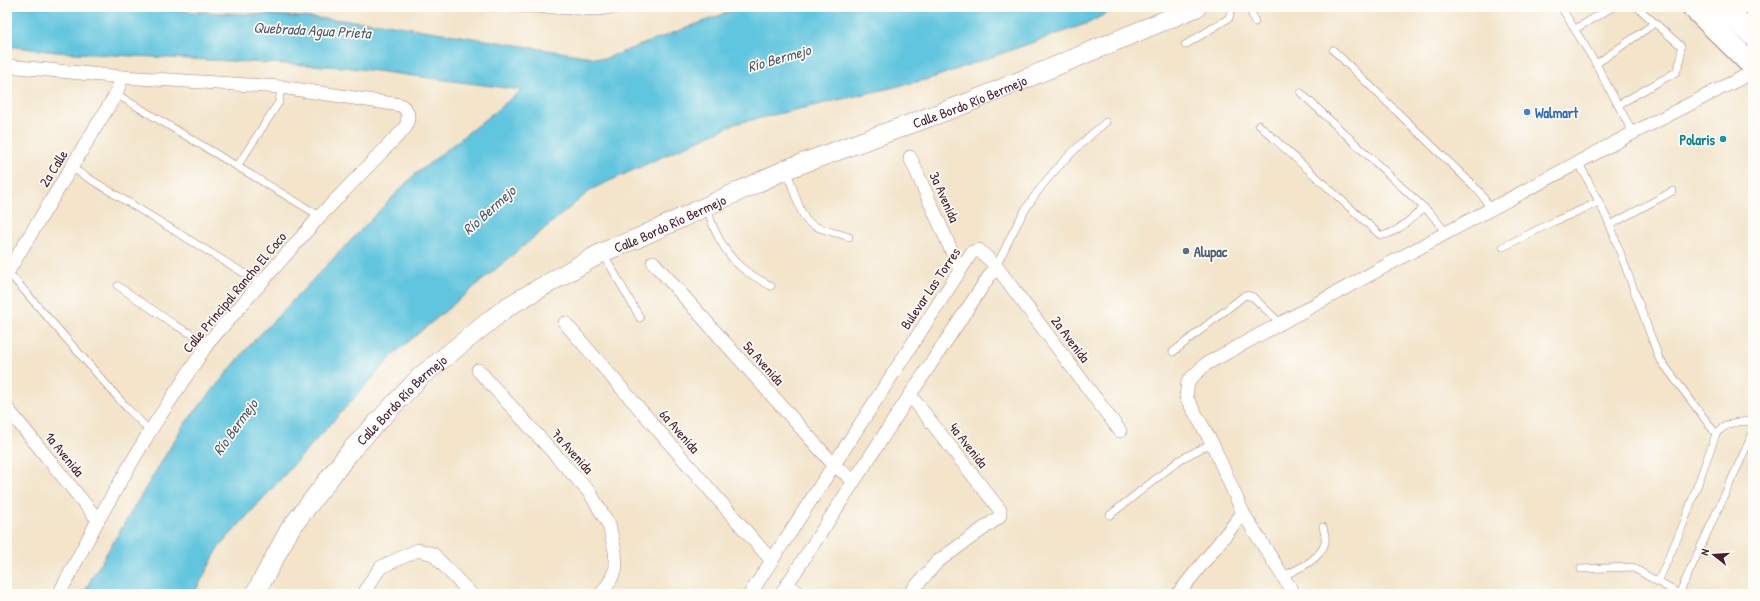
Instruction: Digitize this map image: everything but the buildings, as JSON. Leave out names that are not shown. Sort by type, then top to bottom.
[{"type":"highway","points":[[1693,7],[1753,66]]},
{"type":"highway","points":[[1729,9],[1753,35]]},
{"type":"main road","name":"Calle Bordo Río Bermejo","points":[[254,594],[290,528],[352,449],[420,378],[507,307],[603,252],[787,169],[965,104],[1197,7]]},
{"type":"street","points":[[7,66],[122,77],[281,87]]},
{"type":"street","points":[[1294,594],[1243,514],[1212,443],[1186,397],[1188,381],[1206,364],[1446,232],[1491,210],[1633,133],[1753,72]]},
{"type":"street","name":"2a Calle","points":[[8,272],[116,94],[122,77]]},
{"type":"street","name":"Calle Principal Rancho El Coco","points":[[59,594],[98,520],[150,432],[208,343],[320,216],[405,128],[408,121],[408,114],[405,108],[400,105],[281,87]]},
{"type":"street","name":"3a Avenida","points":[[910,158],[960,270]]},
{"type":"street","name":"Bulevar Las Torres","points":[[750,594],[972,252],[979,250],[996,266]]},
{"type":"street","name":"5a Avenida","points":[[653,262],[834,465],[854,481]]},
{"type":"street","points":[[800,594],[784,589],[996,266]]},
{"type":"street","name":"2a Avenida","points":[[996,266],[1120,431]]},
{"type":"street","name":"6a Avenida","points":[[565,323],[771,560]]},
{"type":"street","name":"7a Avenida","points":[[478,370],[590,493],[609,525],[615,552],[616,568],[609,583],[601,594]]},
{"type":"street","name":"4a Avenida","points":[[909,594],[937,562],[1000,515],[1000,510],[910,395]]},
{"type":"street","name":"1a Avenida","points":[[7,408],[98,520]]},
{"type":"street","points":[[1178,594],[1243,514]]},
{"type":"street","points":[[364,594],[370,582],[381,567],[418,550],[433,554],[471,594]]},
{"type":"lane","points":[[486,7],[597,12],[635,7]]},
{"type":"lane","points":[[1185,45],[1229,18],[1231,10],[1230,7]]},
{"type":"lane","points":[[1249,7],[1255,22]]},
{"type":"lane","points":[[1561,7],[1596,64],[1633,133]]},
{"type":"lane","points":[[1575,29],[1613,7]]},
{"type":"lane","points":[[1618,105],[1676,72],[1681,59],[1681,46],[1637,7]]},
{"type":"lane","points":[[1596,64],[1655,23]]},
{"type":"lane","points":[[1333,50],[1479,191],[1491,210]]},
{"type":"lane","points":[[238,165],[279,102],[281,87]]},
{"type":"lane","points":[[1301,93],[1424,208],[1446,232]]},
{"type":"lane","points":[[116,94],[238,165],[320,216]]},
{"type":"lane","points":[[996,266],[1028,205],[1046,180],[1079,144],[1106,122]]},
{"type":"lane","points":[[1259,125],[1380,235],[1385,236],[1393,232],[1424,208]]},
{"type":"lane","points":[[1579,163],[1610,225],[1659,358],[1716,434]]},
{"type":"lane","points":[[72,168],[260,283]]},
{"type":"lane","points":[[787,169],[802,213],[807,221],[849,237]]},
{"type":"lane","points":[[1610,225],[1673,191]]},
{"type":"lane","points":[[1503,247],[1553,222],[1599,202]]},
{"type":"lane","points":[[707,206],[710,223],[727,251],[742,268],[771,286]]},
{"type":"lane","points":[[603,252],[640,318]]},
{"type":"lane","points":[[8,272],[127,408],[150,432]]},
{"type":"lane","points":[[118,286],[175,325],[208,343]]},
{"type":"lane","points":[[1173,352],[1245,295],[1253,298],[1281,324]]},
{"type":"lane","points":[[1658,582],[1683,525],[1716,434],[1724,426],[1732,422],[1753,421]]},
{"type":"lane","points":[[1581,568],[1632,567],[1679,594],[1753,433]]},
{"type":"lane","points":[[1110,515],[1181,459],[1212,443]]},
{"type":"lane","points":[[1283,576],[1299,569],[1321,550],[1326,541],[1323,527]]},
{"type":"water","points":[[7,7],[88,7],[274,15],[380,23],[604,59],[742,7],[1117,7],[1091,22],[929,79],[734,124],[592,189],[396,352],[219,547],[194,594],[84,594],[91,579],[183,426],[250,345],[412,177],[522,90],[345,67],[56,52],[7,46]]},
{"type":"place","name":"Walmart","points":[[1527,112]]},
{"type":"place","name":"Polaris","points":[[1723,139]]},
{"type":"place","name":"Alupac","points":[[1186,251]]},
{"type":"water label","name":"Quebrada Agua Prieta","points":[[312,30]]},
{"type":"water label","name":"Río Bermejo","points":[[779,58]]},
{"type":"water label","name":"Río Bermejo","points":[[489,210]]},
{"type":"water label","name":"Río Bermejo","points":[[235,427]]}]
